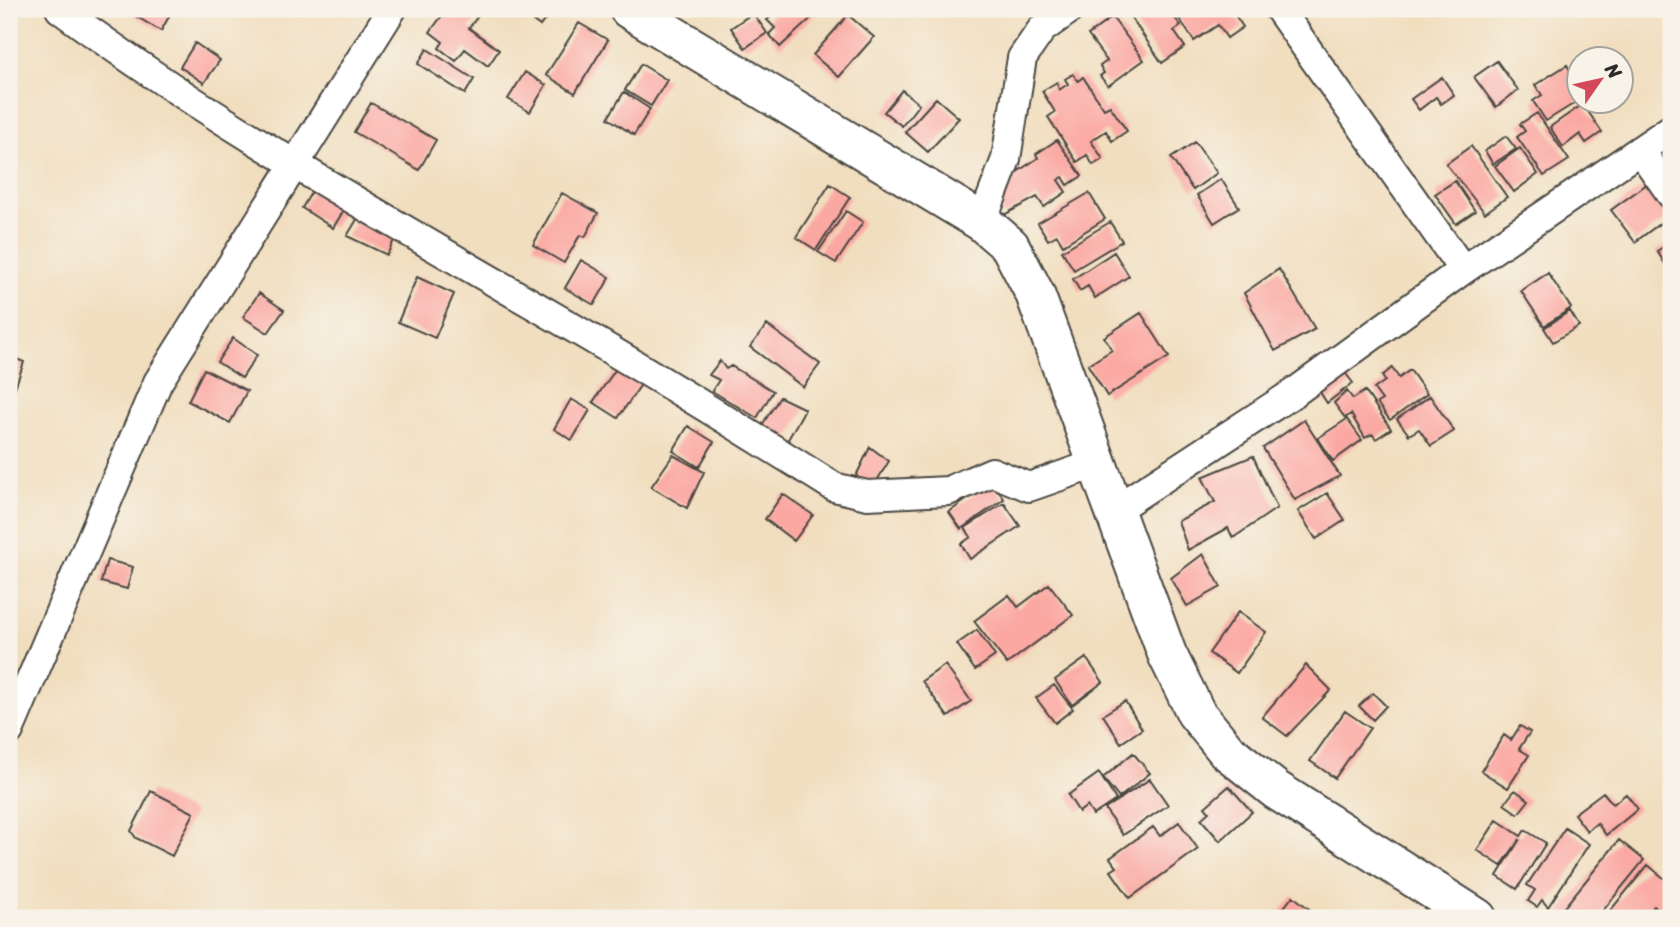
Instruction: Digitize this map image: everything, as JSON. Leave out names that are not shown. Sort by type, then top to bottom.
[{"type":"street","points":[[60,9],[146,73],[292,164],[647,370],[834,486],[867,495],[948,491],[992,472],[1029,487],[1095,464]]},
{"type":"street","points":[[9,731],[158,383],[292,164],[392,9]]},
{"type":"street","points":[[629,9],[982,222],[1010,246],[1035,294],[1095,464],[1116,509],[1167,654],[1196,713],[1227,751],[1276,790],[1477,918]]},
{"type":"street","points":[[982,222],[1006,159],[1022,58],[1042,29],[1070,9]]},
{"type":"street","points":[[1279,9],[1464,270]]},
{"type":"street","points":[[1116,509],[1295,392],[1464,270],[1671,129]]},
{"type":"street","points":[[1640,150],[1671,194]]},
{"type":"building","points":[[135,9],[173,9],[161,31],[132,14]]},
{"type":"building","points":[[447,9],[483,9],[469,28],[499,50],[488,66],[465,49],[456,61],[439,48],[443,42],[430,32]]},
{"type":"building","points":[[517,9],[553,9],[540,26]]},
{"type":"building","points":[[779,9],[821,9],[780,47],[769,34],[775,28],[767,20]]},
{"type":"building","points":[[1138,9],[1158,9],[1162,14],[1169,10],[1181,26],[1174,31],[1185,47],[1162,63],[1130,16]]},
{"type":"building","points":[[1173,9],[1231,9],[1243,27],[1227,38],[1218,25],[1194,41]]},
{"type":"building","points":[[753,13],[767,33],[745,48],[731,28]]},
{"type":"building","points":[[848,15],[874,37],[839,77],[813,55]]},
{"type":"building","points":[[1112,17],[1144,60],[1108,86],[1100,76],[1104,73],[1100,66],[1107,61],[1088,35]]},
{"type":"building","points":[[579,23],[608,40],[575,93],[546,75]]},
{"type":"building","points":[[195,43],[220,60],[204,83],[180,67]]},
{"type":"building","points":[[427,49],[474,79],[465,94],[418,64]]},
{"type":"building","points":[[1497,61],[1518,90],[1496,107],[1474,77]]},
{"type":"building","points":[[641,64],[667,80],[651,106],[625,90]]},
{"type":"building","points":[[1564,67],[1564,110],[1546,121],[1533,101],[1542,95],[1535,85]]},
{"type":"building","points":[[525,72],[546,85],[530,112],[508,99]]},
{"type":"building","points":[[1073,74],[1078,81],[1083,77],[1104,109],[1110,106],[1127,131],[1112,141],[1106,131],[1091,141],[1103,159],[1093,165],[1087,155],[1077,162],[1048,117],[1055,112],[1042,91],[1057,82],[1059,90],[1068,84],[1065,79]]},
{"type":"building","points":[[1442,77],[1454,95],[1441,104],[1436,97],[1419,110],[1411,99]]},
{"type":"building","points":[[902,90],[919,104],[902,126],[884,112]]},
{"type":"building","points":[[624,92],[650,109],[634,135],[608,118]]},
{"type":"building","points":[[936,98],[959,118],[928,152],[905,132]]},
{"type":"building","points":[[371,103],[436,140],[419,170],[354,132]]},
{"type":"building","points":[[1537,113],[1569,160],[1544,176],[1517,137],[1525,131],[1520,124]]},
{"type":"building","points":[[1566,116],[1591,116],[1602,132],[1586,143],[1580,134],[1563,147],[1550,127]]},
{"type":"building","points":[[1506,136],[1516,149],[1493,164],[1485,151]]},
{"type":"building","points":[[1057,140],[1082,176],[1068,185],[1063,177],[1058,180],[1066,192],[1044,207],[1037,197],[1004,215],[994,201],[1008,178],[1038,158],[1036,154]]},
{"type":"building","points":[[1195,142],[1217,173],[1193,190],[1171,158]]},
{"type":"building","points":[[1471,146],[1507,197],[1485,213],[1446,164]]},
{"type":"building","points":[[1520,148],[1538,174],[1514,192],[1495,166]]},
{"type":"building","points":[[1221,179],[1239,207],[1214,223],[1197,195]]},
{"type":"building","points":[[1455,181],[1475,211],[1456,224],[1435,194]]},
{"type":"building","points":[[830,184],[850,197],[816,250],[796,237]]},
{"type":"building","points":[[1647,184],[1671,215],[1635,242],[1611,210]]},
{"type":"building","points":[[315,186],[347,205],[333,228],[302,208]]},
{"type":"building","points":[[562,193],[598,213],[585,237],[580,235],[564,263],[533,245]]},
{"type":"building","points":[[1089,193],[1105,219],[1063,245],[1057,235],[1048,240],[1038,223]]},
{"type":"building","points":[[362,211],[398,232],[387,255],[347,236]]},
{"type":"building","points":[[846,211],[863,222],[836,263],[818,252]]},
{"type":"building","points":[[1110,222],[1122,241],[1074,270],[1062,251]]},
{"type":"building","points":[[1671,242],[1671,273],[1657,251]]},
{"type":"building","points":[[1114,252],[1129,276],[1095,298],[1088,286],[1080,291],[1073,279]]},
{"type":"building","points":[[581,260],[610,277],[594,305],[565,288]]},
{"type":"building","points":[[1279,269],[1315,329],[1275,351],[1244,293]]},
{"type":"building","points":[[1548,273],[1571,308],[1544,326],[1521,291]]},
{"type":"building","points":[[417,277],[454,294],[435,338],[398,322]]},
{"type":"building","points":[[259,293],[284,310],[268,333],[243,317]]},
{"type":"building","points":[[1570,311],[1579,326],[1553,342],[1544,328]]},
{"type":"building","points":[[1141,313],[1169,357],[1107,396],[1088,365],[1112,350],[1104,337]]},
{"type":"building","points":[[767,325],[820,364],[803,387],[750,347]]},
{"type":"building","points":[[233,338],[257,355],[242,378],[217,362]]},
{"type":"building","points":[[9,356],[24,362],[9,405]]},
{"type":"building","points":[[720,361],[726,369],[731,366],[773,391],[757,418],[712,391],[719,380],[709,375]]},
{"type":"building","points":[[618,366],[642,383],[618,418],[593,402]]},
{"type":"building","points":[[1392,368],[1399,378],[1410,370],[1427,394],[1390,420],[1377,403],[1382,400],[1374,389],[1385,381],[1382,376]]},
{"type":"building","points":[[204,369],[247,391],[230,423],[188,401]]},
{"type":"building","points":[[1343,370],[1353,383],[1327,403],[1318,389]]},
{"type":"building","points":[[1347,391],[1353,399],[1365,391],[1391,429],[1376,439],[1372,434],[1365,438],[1351,414],[1345,418],[1334,403]]},
{"type":"building","points":[[1430,396],[1454,431],[1431,446],[1419,429],[1409,435],[1397,419]]},
{"type":"building","points":[[780,397],[805,409],[785,445],[762,425]]},
{"type":"building","points":[[571,399],[590,410],[572,440],[554,429]]},
{"type":"building","points":[[1347,419],[1362,440],[1333,461],[1318,438]]},
{"type":"building","points":[[1304,420],[1340,476],[1295,500],[1263,448]]},
{"type":"building","points":[[688,426],[714,442],[699,467],[673,451]]},
{"type":"building","points":[[870,447],[889,461],[873,487],[856,476]]},
{"type":"building","points":[[673,455],[704,472],[687,508],[651,487]]},
{"type":"building","points":[[1253,456],[1277,508],[1233,538],[1228,528],[1188,550],[1178,521],[1215,502],[1202,477]]},
{"type":"building","points":[[992,482],[1004,499],[961,529],[949,512]]},
{"type":"building","points":[[1327,493],[1345,520],[1316,539],[1298,511]]},
{"type":"building","points":[[783,494],[813,515],[794,541],[765,519]]},
{"type":"building","points":[[1004,503],[1020,526],[970,559],[961,544],[971,537],[965,528]]},
{"type":"building","points":[[1203,554],[1221,587],[1187,606],[1171,578]]},
{"type":"building","points":[[107,560],[133,567],[127,589],[101,582]]},
{"type":"building","points":[[1049,584],[1073,615],[1007,664],[974,621],[1009,595],[1018,607]]},
{"type":"building","points":[[1238,612],[1266,632],[1237,673],[1209,653]]},
{"type":"building","points":[[977,630],[995,656],[975,670],[957,644]]},
{"type":"building","points":[[1086,658],[1103,682],[1072,705],[1055,680]]},
{"type":"building","points":[[945,665],[971,701],[948,717],[922,681]]},
{"type":"building","points":[[1306,665],[1331,690],[1287,736],[1262,717]]},
{"type":"building","points":[[1054,685],[1073,709],[1055,723],[1036,698]]},
{"type":"building","points":[[1373,693],[1386,706],[1373,720],[1359,706]]},
{"type":"building","points":[[1125,701],[1142,729],[1121,743],[1103,715]]},
{"type":"building","points":[[1345,711],[1370,728],[1335,778],[1310,761]]},
{"type":"building","points":[[1520,726],[1530,732],[1519,749],[1529,755],[1508,788],[1481,771],[1504,735],[1511,740]]},
{"type":"building","points":[[1133,753],[1150,773],[1119,798],[1103,778]]},
{"type":"building","points":[[1099,773],[1116,800],[1093,815],[1087,806],[1079,812],[1068,795]]},
{"type":"building","points":[[1150,779],[1168,805],[1123,835],[1105,809]]},
{"type":"building","points":[[1229,786],[1252,812],[1220,841],[1201,819],[1209,812],[1205,807]]},
{"type":"building","points":[[1515,790],[1529,800],[1518,814],[1504,804]]},
{"type":"building","points":[[151,791],[194,813],[172,856],[136,838],[131,831]]},
{"type":"building","points":[[1603,792],[1613,804],[1626,794],[1638,809],[1606,835],[1597,823],[1587,831],[1574,814]]},
{"type":"building","points":[[1497,820],[1521,836],[1525,830],[1546,843],[1517,889],[1497,876],[1520,839],[1501,866],[1477,850]]},
{"type":"building","points":[[1179,822],[1198,849],[1130,898],[1111,871],[1117,867],[1110,858],[1153,827],[1160,836]]},
{"type":"building","points":[[1565,828],[1589,844],[1548,907],[1542,900],[1537,907],[1528,901],[1535,890],[1527,885]]},
{"type":"building","points":[[1619,840],[1644,860],[1597,918],[1570,918],[1561,911]]},
{"type":"building","points":[[1648,865],[1671,884],[1671,918],[1654,906],[1644,918],[1604,918]]},
{"type":"building","points":[[1293,896],[1320,918],[1283,918],[1278,915]]}]
